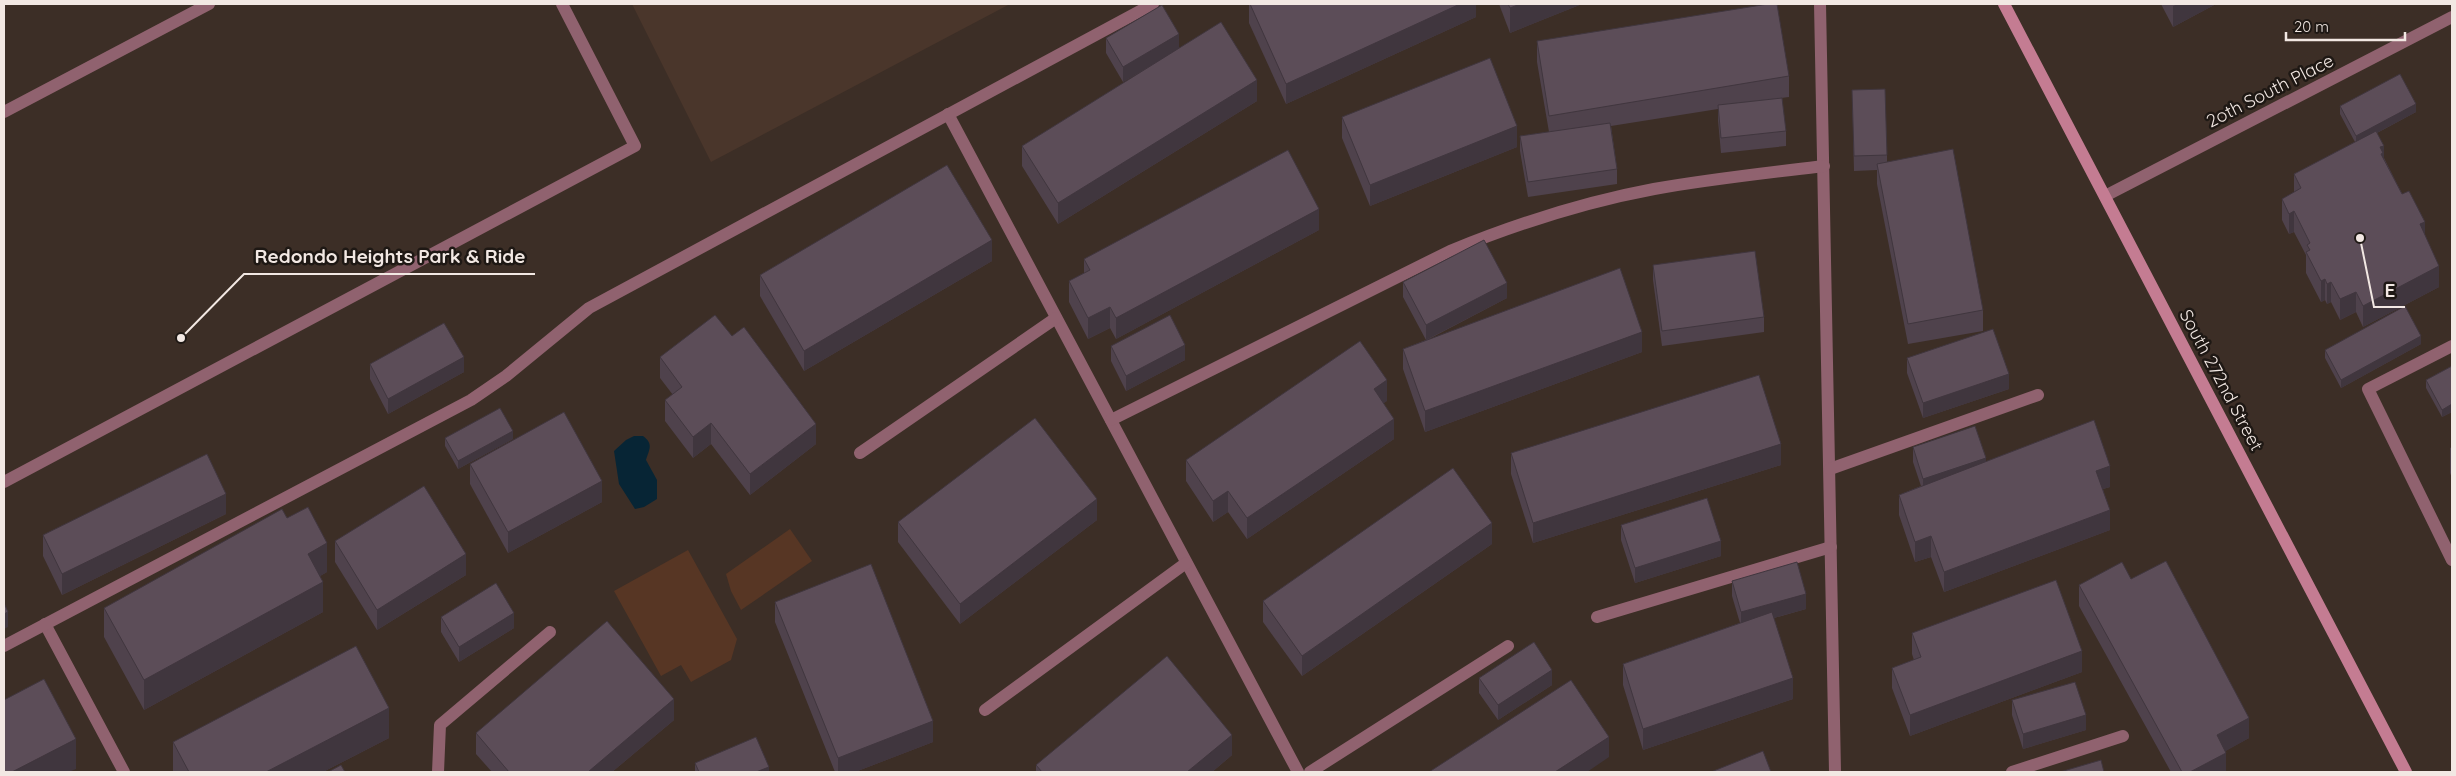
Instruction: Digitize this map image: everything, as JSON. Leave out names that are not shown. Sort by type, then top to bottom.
[{"type":"main road","name":"South 272nd Street","points":[[2004,4],[2406,772]]},
{"type":"street","points":[[4,112],[209,4]]},
{"type":"street","points":[[4,482],[635,146],[562,4]]},
{"type":"street","points":[[4,646],[471,400],[506,376],[589,308],[1153,4]]},
{"type":"street","points":[[1820,4],[1835,772]]},
{"type":"street","name":"2oth South Place","points":[[2105,196],[2452,17]]},
{"type":"street","points":[[948,114],[1298,772]]},
{"type":"street","points":[[1111,420],[1450,251],[1501,230],[1564,210],[1654,189],[1824,166]]},
{"type":"street","points":[[860,454],[1056,318]]},
{"type":"street","points":[[2452,346],[2368,389],[2452,560]]},
{"type":"street","points":[[1830,469],[2038,394]]},
{"type":"street","points":[[1597,617],[1831,547]]},
{"type":"street","points":[[985,710],[1186,563]]},
{"type":"street","points":[[45,624],[124,772]]},
{"type":"street","points":[[438,772],[440,725],[550,632]]},
{"type":"street","points":[[1310,772],[1508,646]]},
{"type":"street","points":[[2012,772],[2123,736]]},
{"type":"shaded area","points":[[632,4],[1010,4],[711,162]]},
{"type":"shaded area","points":[[790,529],[812,561],[741,610],[731,591],[726,574]]},
{"type":"shaded area","points":[[688,550],[737,639],[731,660],[691,682],[681,665],[661,676],[614,591]]},
{"type":"water","points":[[634,436],[643,436],[649,442],[650,447],[646,460],[657,480],[657,499],[644,507],[635,509],[619,484],[614,451],[626,440]]},
{"type":"building","points":[[1250,4],[1460,4],[1286,84]]},
{"type":"building","points":[[1508,4],[1520,4],[1510,8]]},
{"type":"building","points":[[1777,4],[1789,76],[1549,116],[1537,41]]},
{"type":"building","points":[[1162,5],[1179,34],[1123,67],[1106,38]]},
{"type":"building","points":[[1221,22],[1257,80],[1058,203],[1022,146]]},
{"type":"building","points":[[1490,58],[1517,126],[1370,185],[1342,117]]},
{"type":"building","points":[[2400,74],[2416,104],[2356,136],[2340,106]]},
{"type":"building","points":[[1885,89],[1887,155],[1854,156],[1852,90]]},
{"type":"building","points":[[1782,98],[1786,131],[1721,138],[1718,105]]},
{"type":"building","points":[[1610,123],[1617,169],[1528,182],[1520,136]]},
{"type":"building","points":[[2376,131],[2384,146],[2380,147],[2383,153],[2381,154],[2402,194],[2409,191],[2425,222],[2420,224],[2439,266],[2363,306],[2356,292],[2340,299],[2331,282],[2327,284],[2325,279],[2321,281],[2306,252],[2310,250],[2307,245],[2310,243],[2294,211],[2289,214],[2282,199],[2301,188],[2294,174]]},
{"type":"building","points":[[1953,149],[1983,310],[1908,324],[1877,164]]},
{"type":"building","points":[[1288,150],[1319,209],[1116,318],[1110,307],[1088,318],[1069,281],[1090,270],[1084,259]]},
{"type":"building","points":[[947,165],[992,240],[804,351],[760,275]]},
{"type":"building","points":[[1484,240],[1507,283],[1426,325],[1403,282]]},
{"type":"building","points":[[1755,251],[1764,317],[1662,331],[1653,265]]},
{"type":"building","points":[[1620,268],[1642,332],[1425,411],[1403,349]]},
{"type":"building","points":[[2405,306],[2421,336],[2341,380],[2325,350]]},
{"type":"building","points":[[715,315],[732,336],[744,327],[816,424],[750,474],[711,423],[693,437],[665,400],[682,387],[660,357]]},
{"type":"building","points":[[1170,315],[1185,345],[1126,376],[1111,346]]},
{"type":"building","points":[[444,323],[464,357],[388,399],[370,364]]},
{"type":"building","points":[[1993,329],[2009,374],[1923,403],[1907,358]]},
{"type":"building","points":[[1360,341],[1387,380],[1374,389],[1394,419],[1247,518],[1228,491],[1213,501],[1186,460]]},
{"type":"building","points":[[2452,366],[2452,404],[2442,410],[2426,380]]},
{"type":"building","points":[[1759,375],[1781,444],[1533,523],[1511,453]]},
{"type":"building","points":[[500,408],[513,431],[458,461],[445,438]]},
{"type":"building","points":[[564,412],[602,481],[508,532],[470,464]]},
{"type":"building","points":[[1035,418],[1097,499],[960,604],[898,522]]},
{"type":"building","points":[[2094,420],[2110,466],[2096,471],[2110,510],[1944,572],[1931,536],[1915,542],[1899,495]]},
{"type":"building","points":[[1975,426],[1986,458],[1923,479],[1913,447]]},
{"type":"building","points":[[207,454],[226,494],[62,574],[43,535]]},
{"type":"building","points":[[1453,468],[1492,523],[1302,656],[1263,601]]},
{"type":"building","points":[[424,486],[466,554],[377,610],[335,541]]},
{"type":"building","points":[[1707,498],[1721,541],[1635,568],[1621,525]]},
{"type":"building","points":[[308,507],[327,543],[308,554],[323,582],[144,680],[104,608],[282,509],[287,518]]},
{"type":"building","points":[[2166,561],[2249,718],[2217,735],[2226,753],[2190,772],[2182,772],[2079,585],[2122,562],[2131,579]]},
{"type":"building","points":[[1797,562],[1806,594],[1741,612],[1732,581]]},
{"type":"building","points":[[871,564],[933,721],[838,758],[775,602]]},
{"type":"building","points":[[2056,580],[2082,651],[1910,715],[1892,668],[1921,657],[1912,633]]},
{"type":"building","points":[[496,583],[514,613],[459,647],[441,617]]},
{"type":"building","points":[[4,603],[8,612],[4,614]]},
{"type":"building","points":[[1772,612],[1793,678],[1643,729],[1623,664]]},
{"type":"building","points":[[607,621],[674,699],[588,772],[509,772],[476,733]]},
{"type":"building","points":[[1534,642],[1552,670],[1498,705],[1479,678]]},
{"type":"building","points":[[356,646],[389,708],[266,772],[189,772],[173,742]]},
{"type":"building","points":[[1167,656],[1232,735],[1187,772],[1042,772],[1036,765]]},
{"type":"building","points":[[44,679],[76,739],[12,772],[4,772],[4,700]]},
{"type":"building","points":[[1571,680],[1609,737],[1555,772],[1429,772]]},
{"type":"building","points":[[2075,682],[2086,715],[2023,734],[2012,700]]},
{"type":"building","points":[[756,737],[769,767],[756,772],[699,772],[695,763]]},
{"type":"building","points":[[1763,751],[1771,772],[1711,772]]},
{"type":"building","points":[[2101,760],[2104,772],[2060,772]]},
{"type":"building","points":[[341,765],[345,772],[328,772]]},
{"type":"place","name":"E","points":[[2360,238]]},
{"type":"place","name":"Redondo Heights Park & Ride","points":[[181,338]]}]
